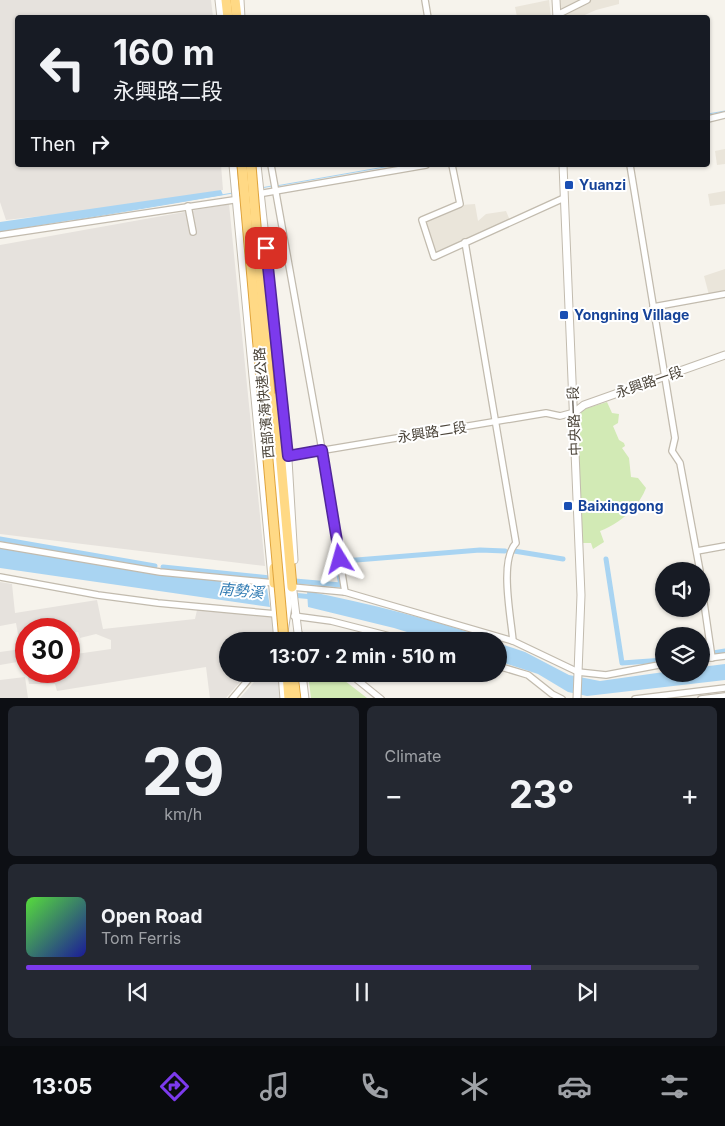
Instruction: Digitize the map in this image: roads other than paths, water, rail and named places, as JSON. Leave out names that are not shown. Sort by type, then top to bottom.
[{"type":"highway","points":[[226,0],[228,15]]},
{"type":"highway","points":[[235,0],[237,15]]},
{"type":"highway","name":"西部濱海快速公路","points":[[242,167],[283,632]]},
{"type":"highway","name":"西部濱海快速公路","points":[[251,167],[260,256],[277,499],[289,632]]},
{"type":"highway","points":[[246,206],[246,246],[275,552],[274,583]]},
{"type":"highway","points":[[260,256],[265,283],[292,587]]},
{"type":"highway","points":[[288,682],[289,698]]},
{"type":"highway","points":[[294,682],[296,698]]},
{"type":"street","points":[[219,0],[221,15]]},
{"type":"street","points":[[240,0],[242,15]]},
{"type":"street","points":[[425,0],[428,15]]},
{"type":"street","points":[[556,0],[557,15]]},
{"type":"street","points":[[559,15],[587,0]]},
{"type":"street","points":[[710,118],[725,115]]},
{"type":"street","points":[[233,167],[270,568],[274,583],[278,632]]},
{"type":"street","points":[[247,167],[283,541],[288,606],[284,632]]},
{"type":"street","points":[[257,167],[288,456],[294,560],[292,587]]},
{"type":"street","points":[[271,167],[322,450],[344,592]]},
{"type":"street","points":[[0,235],[237,200],[250,195],[275,190],[414,167]]},
{"type":"street","points":[[452,167],[460,204],[422,220],[434,256],[564,198]]},
{"type":"street","name":"中央路一段","points":[[563,167],[575,412],[576,506],[581,595],[577,698]]},
{"type":"street","points":[[630,167],[666,376],[675,438],[672,452],[680,463],[699,562]]},
{"type":"street","points":[[188,206],[193,232]]},
{"type":"street","points":[[464,242],[516,543],[508,556],[507,580],[514,641]]},
{"type":"street","points":[[653,307],[725,294]]},
{"type":"street","name":"永興路一段","points":[[575,412],[584,405],[725,355]]},
{"type":"street","name":"永興路二段","points":[[288,456],[546,413],[560,416],[575,412]]},
{"type":"street","points":[[283,541],[292,587],[294,616],[298,632]]},
{"type":"street","points":[[0,545],[160,572],[274,583]]},
{"type":"street","points":[[697,551],[725,546]]},
{"type":"street","points":[[0,577],[149,602],[276,614]]},
{"type":"street","points":[[292,587],[344,592],[514,641],[578,675],[606,675],[655,666]]},
{"type":"street","points":[[294,616],[331,620],[376,632]]},
{"type":"street","points":[[706,617],[712,658],[725,656]]},
{"type":"street","points":[[507,669],[528,675],[552,694],[562,698]]},
{"type":"street","points":[[232,698],[246,682]]},
{"type":"street","points":[[283,682],[284,698]]},
{"type":"street","points":[[303,682],[305,698]]},
{"type":"street","points":[[360,682],[381,698]]},
{"type":"street","points":[[635,698],[725,688]]},
{"type":"street","points":[[701,698],[725,696]]},
{"type":"water","points":[[221,190],[223,195],[0,232],[0,222]]},
{"type":"water","points":[[0,544],[267,588],[270,607],[0,568]]},
{"type":"water","points":[[307,591],[402,613],[466,632],[407,632],[308,607]]},
{"type":"water","points":[[507,646],[525,652],[569,675],[600,681],[655,673],[655,682],[708,682],[587,696],[568,692],[538,674],[507,664]]},
{"type":"water","points":[[725,664],[725,680],[710,682],[710,666]]},
{"type":"waterway","points":[[710,114],[725,111]]},
{"type":"waterway","points":[[276,186],[385,167]]},
{"type":"waterway","points":[[261,188],[272,186]]},
{"type":"waterway","points":[[74,220],[233,193]]},
{"type":"waterway","points":[[0,539],[155,566]]},
{"type":"waterway","points":[[344,561],[480,550],[505,551]]},
{"type":"waterway","points":[[514,551],[563,559]]},
{"type":"waterway","points":[[606,559],[622,663],[655,661]]},
{"type":"waterway","points":[[295,581],[341,585],[336,561]]},
{"type":"waterway","points":[[163,567],[270,578]]},
{"type":"waterway","name":"南勢溪","points":[[292,595],[313,597]]},
{"type":"waterway","points":[[710,654],[725,651]]},
{"type":"place","name":"Yuanzi","points":[[569,185]]},
{"type":"place","name":"Yongning Village","points":[[564,315]]},
{"type":"place","name":"Baixinggong","points":[[568,506]]}]
